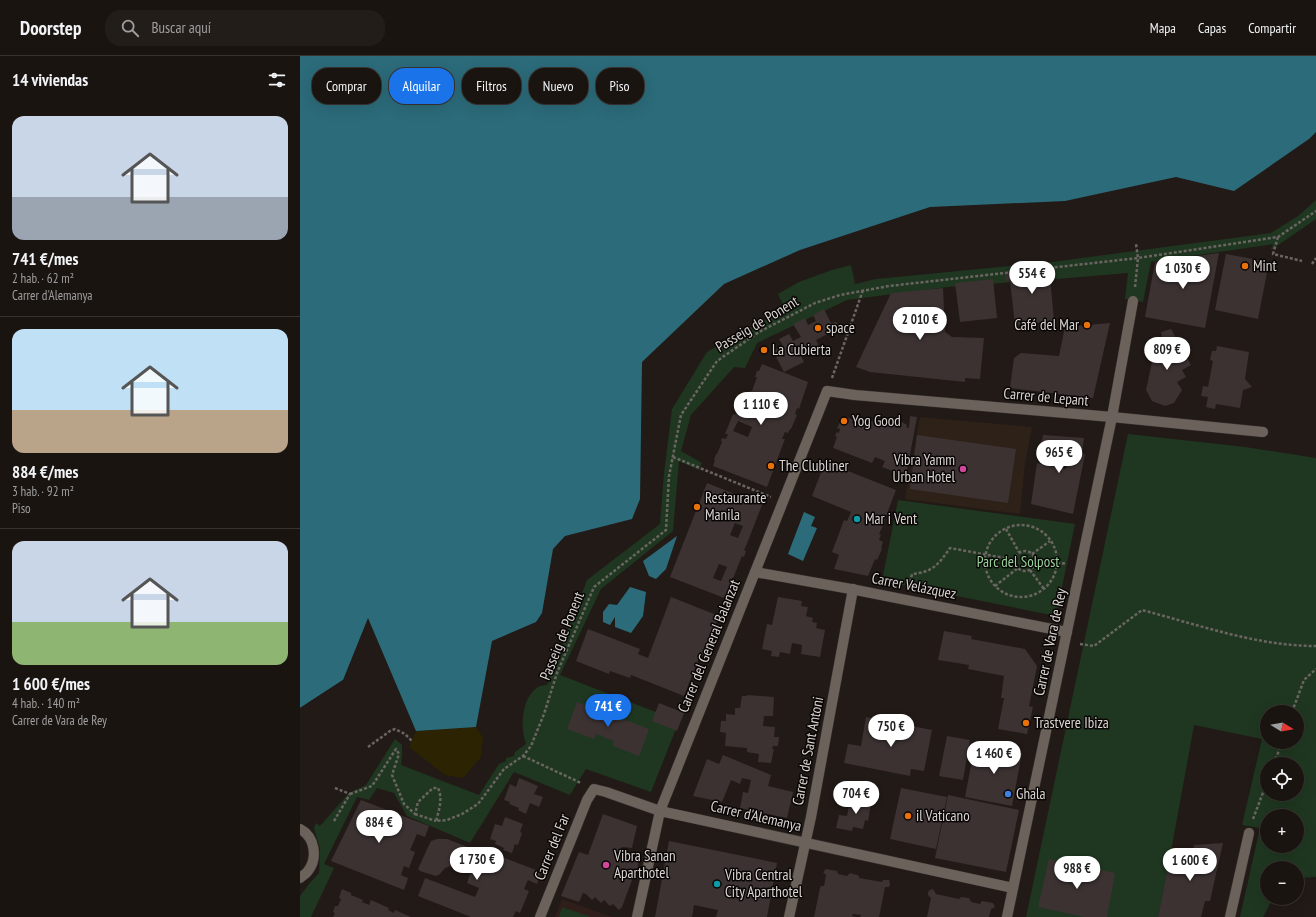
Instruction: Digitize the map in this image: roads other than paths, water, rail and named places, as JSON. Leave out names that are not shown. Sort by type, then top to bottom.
[{"type":"street","name":"Carrer de Vara de Rey","points":[[1007,917],[1112,417],[1133,301]]},
{"type":"street","name":"Carrer de Lepant","points":[[827,391],[855,395],[1112,417],[1263,432]]},
{"type":"street","name":"Carrer del General Balanzat","points":[[637,917],[660,811],[827,391]]},
{"type":"street","name":"Carrer Velázquez","points":[[755,572],[906,600],[1066,637]]},
{"type":"street","name":"Carrer de Sant Antoni","points":[[789,917],[805,843],[853,589]]},
{"type":"street","name":"Carrer d'Alemanya","points":[[594,789],[660,811],[1014,888]]},
{"type":"street","name":"Carrer del Far","points":[[540,917],[587,800],[594,789]]},
{"type":"street","points":[[300,829],[310,839],[314,850],[313,862],[307,872],[300,878]]},
{"type":"street","points":[[1230,917],[1249,833]]},
{"type":"water","points":[[300,56],[1316,56],[1316,132],[1309,139],[1234,191],[1176,177],[1065,201],[930,207],[800,250],[724,284],[642,362],[640,499],[632,519],[565,536],[553,549],[542,613],[536,622],[492,641],[476,727],[416,731],[368,618],[343,680],[300,708]]},
{"type":"water","points":[[804,512],[815,517],[811,526],[817,528],[803,561],[788,554]]},
{"type":"water","points":[[677,536],[666,569],[656,579],[649,576],[643,561]]},
{"type":"water","points":[[630,587],[646,592],[643,616],[631,633],[615,627],[615,617],[610,625],[603,622],[603,612],[609,604],[617,605]]},
{"type":"place","name":"Mint","points":[[1245,266]]},
{"type":"place","name":"Café del Mar","points":[[1087,325]]},
{"type":"place","name":"space","points":[[818,328]]},
{"type":"place","name":"La Cubierta","points":[[764,350]]},
{"type":"place","name":"Yog Good","points":[[844,421]]},
{"type":"place","name":"The Clubliner","points":[[771,466]]},
{"type":"place","name":"Vibra Yamm Urban Hotel","points":[[963,469]]},
{"type":"place","name":"Restaurante Manila","points":[[697,507]]},
{"type":"place","name":"Mar i Vent","points":[[857,519]]},
{"type":"place","name":"Trastvere Ibiza","points":[[1026,723]]},
{"type":"place","name":"Ghala","points":[[1008,794]]},
{"type":"place","name":"il Vaticano","points":[[908,816]]},
{"type":"place","name":"Vibra Sanan Aparthotel","points":[[606,865]]},
{"type":"place","name":"Vibra Central City Aparthotel","points":[[717,884]]},
{"type":"park label","name":"Parc del Solpost","points":[[1018,562]]}]
